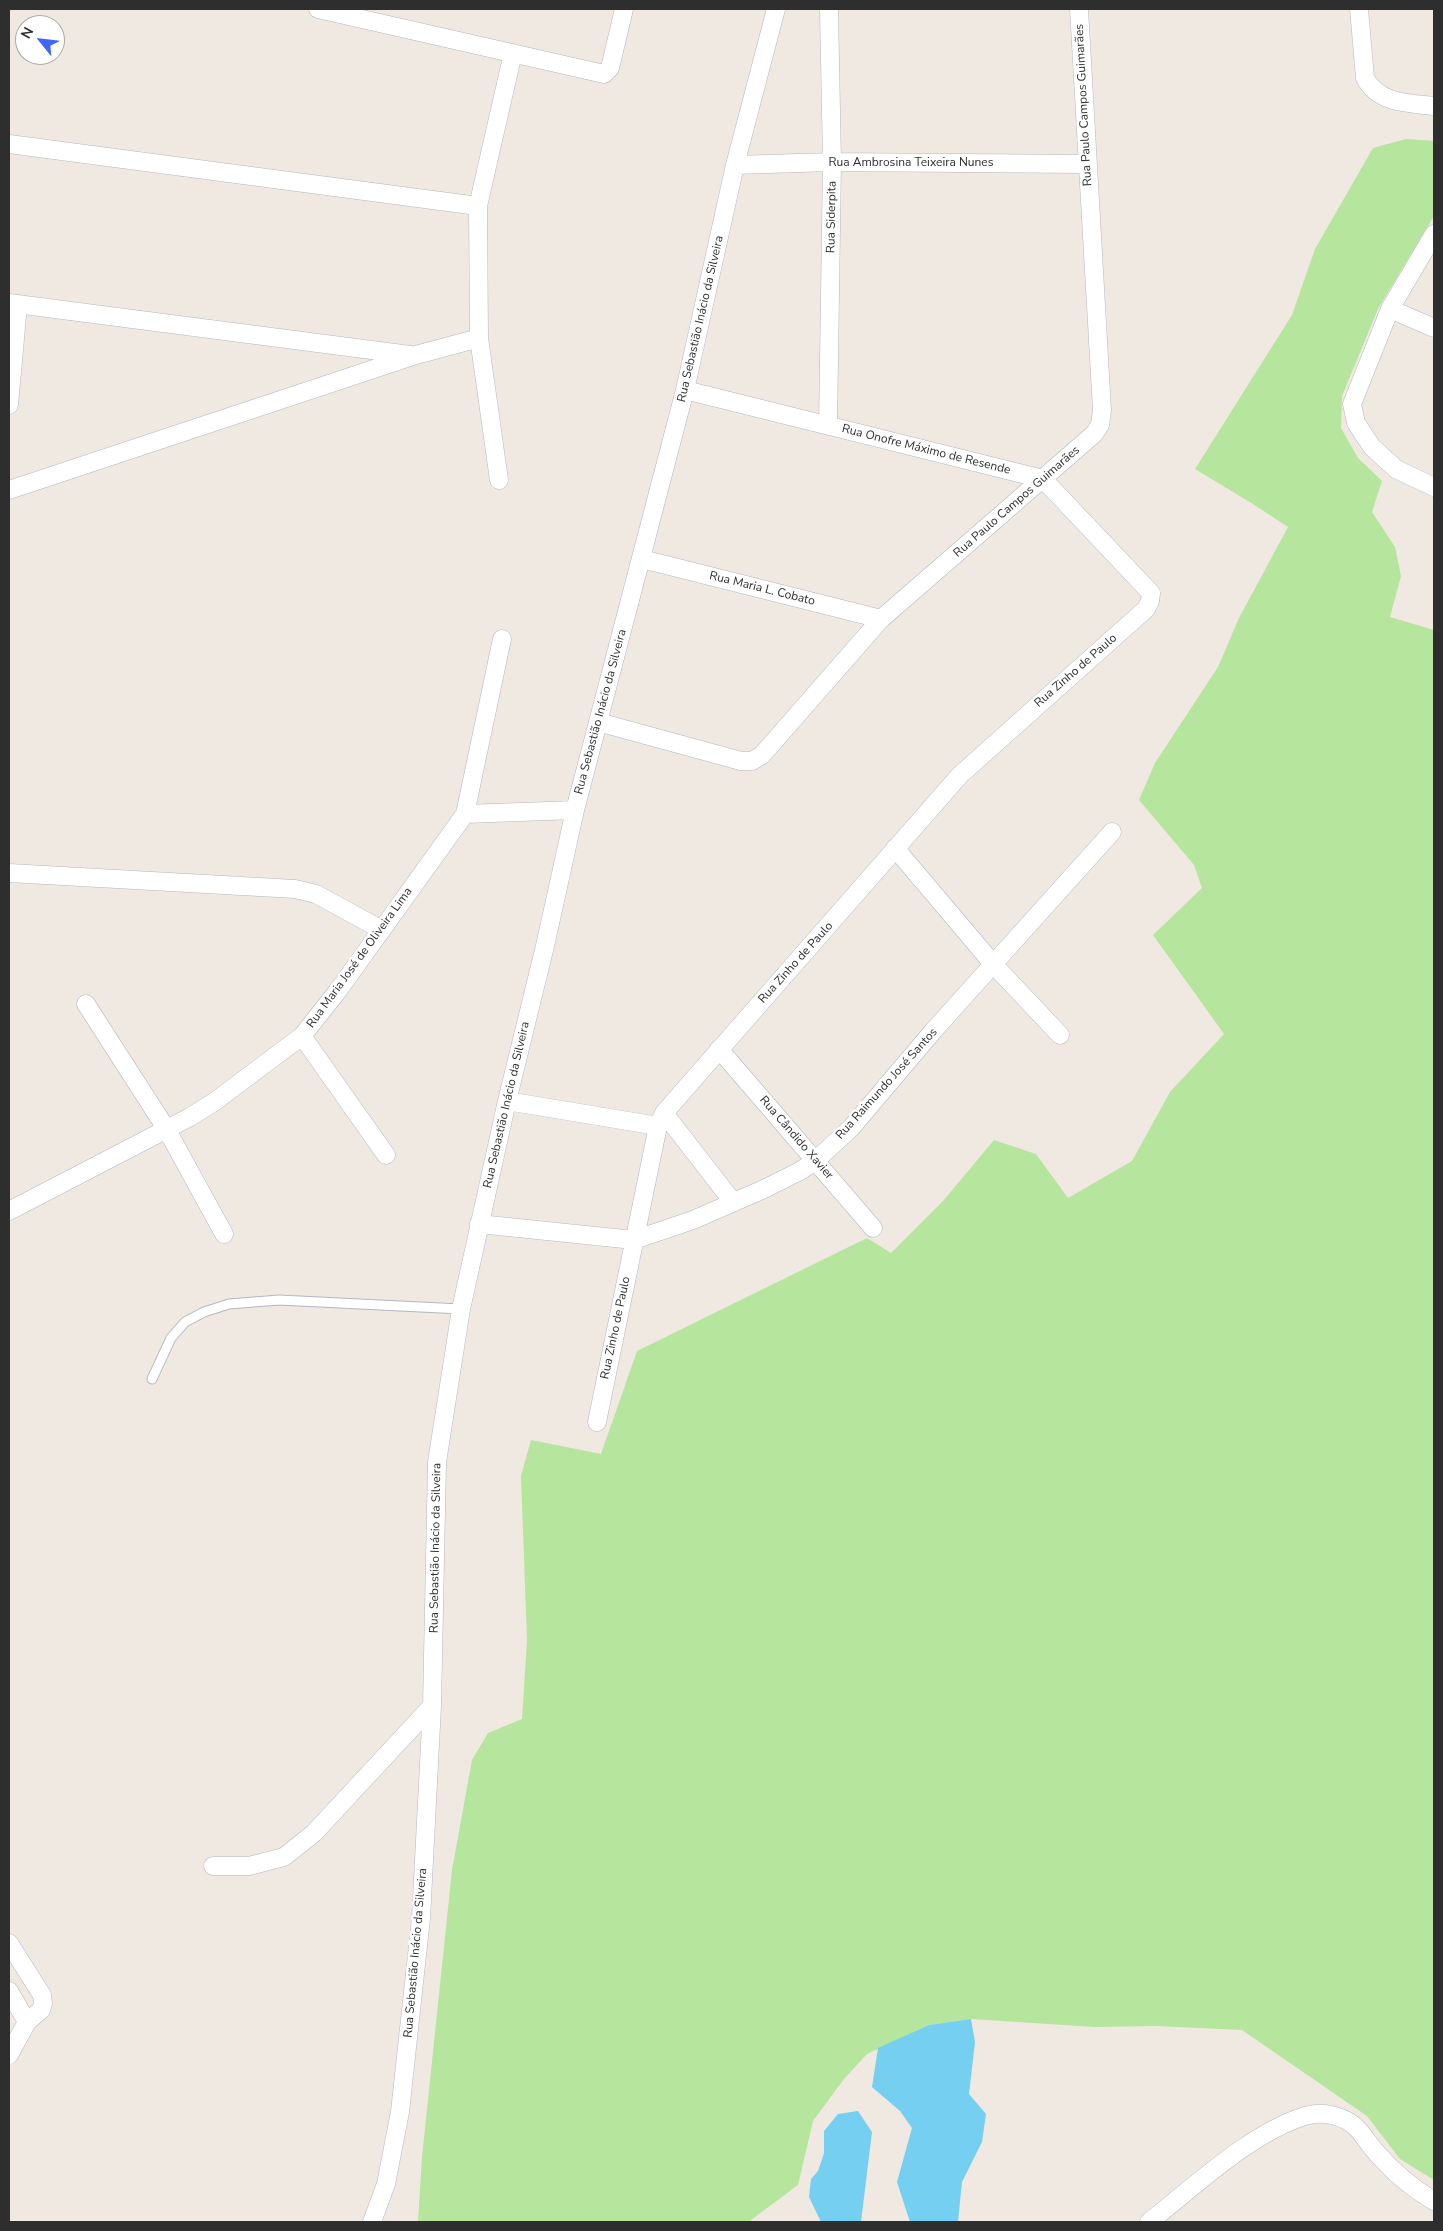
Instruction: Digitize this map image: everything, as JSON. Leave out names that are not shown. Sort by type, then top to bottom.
[{"type":"street","points":[[318,9],[604,74],[610,68],[624,9]]},
{"type":"street","name":"Rua Sebastião Inácio da Silveira","points":[[372,2222],[386,2184],[400,2112],[421,1918],[432,1706],[436,1462],[461,1309],[506,1101],[545,946],[576,810],[685,390],[735,165],[776,9]]},
{"type":"street","name":"Rua Siderpita","points":[[828,426],[832,162],[829,9]]},
{"type":"street","name":"Rua Paulo Campos Guimarães","points":[[598,722],[741,761],[752,760],[762,755],[881,619],[1094,434],[1100,425],[1102,410],[1079,9]]},
{"type":"street","points":[[1359,9],[1365,78],[1370,88],[1379,96],[1394,102],[1434,106]]},
{"type":"street","points":[[499,480],[479,338],[478,206],[513,53]]},
{"type":"street","points":[[9,144],[478,206]]},
{"type":"street","name":"Rua Ambrosina Teixeira Nunes","points":[[735,165],[832,162],[1087,164]]},
{"type":"street","points":[[1434,234],[1390,309],[1352,404],[1356,424],[1372,447],[1396,470],[1434,487]]},
{"type":"street","points":[[9,405],[13,304],[416,355]]},
{"type":"street","points":[[1390,309],[1434,328]]},
{"type":"street","points":[[9,490],[416,355],[479,338]]},
{"type":"street","name":"Rua Onofre Máximo de Resende","points":[[685,390],[1043,479]]},
{"type":"street","name":"Rua Zinho de Paulo","points":[[597,1422],[634,1240],[661,1120],[719,1049],[838,917],[895,848],[960,775],[1146,609],[1150,601],[1151,593],[1043,479]]},
{"type":"street","name":"Rua Maria L. Cobato","points":[[642,560],[881,619]]},
{"type":"street","points":[[502,639],[465,814],[576,810]]},
{"type":"street","name":"Rua Maria José de Oliveira Lima","points":[[9,1211],[167,1130],[214,1102],[302,1036],[337,992],[465,814]]},
{"type":"street","name":"Rua Raimundo José Santos","points":[[479,1224],[634,1240],[693,1220],[764,1189],[816,1161],[851,1128],[934,1030],[1112,832]]},
{"type":"street","points":[[895,848],[994,965],[1060,1035]]},
{"type":"street","points":[[9,873],[295,889],[316,894],[382,930]]},
{"type":"street","points":[[86,1004],[167,1130],[224,1234]]},
{"type":"street","points":[[302,1036],[386,1155]]},
{"type":"street","name":"Rua Cândido Xavier","points":[[719,1049],[874,1228]]},
{"type":"street","points":[[506,1101],[661,1120],[732,1202]]},
{"type":"street","points":[[213,1866],[249,1866],[284,1856],[314,1833],[432,1706]]},
{"type":"street","points":[[9,1943],[42,1995],[44,2003],[41,2010],[27,2022],[9,2054]]},
{"type":"street","points":[[9,1991],[27,2022]]},
{"type":"street","points":[[1149,2222],[1240,2151],[1280,2126],[1307,2115],[1342,2117],[1354,2125],[1392,2171],[1412,2188],[1434,2201]]},
{"type":"lane","points":[[152,1379],[171,1338],[185,1322],[204,1312],[229,1304],[279,1300],[461,1309]]},
{"type":"green space","points":[[1406,139],[1434,141],[1434,216],[1378,309],[1342,396],[1341,428],[1358,458],[1382,481],[1372,512],[1395,547],[1401,576],[1390,617],[1434,630],[1434,2180],[1400,2159],[1367,2116],[1242,2030],[1156,2026],[1095,2027],[971,2019],[929,2025],[867,2054],[844,2079],[813,2121],[798,2185],[751,2220],[751,2222],[418,2222],[422,2157],[452,1870],[472,1760],[488,1733],[522,1719],[527,1640],[521,1476],[531,1440],[601,1454],[637,1351],[867,1238],[891,1253],[943,1201],[994,1140],[1036,1154],[1068,1198],[1132,1161],[1170,1092],[1224,1034],[1153,935],[1202,888],[1194,865],[1139,800],[1155,763],[1218,667],[1239,618],[1288,527],[1195,469],[1292,315],[1315,249],[1373,148]]},
{"type":"water","points":[[971,2019],[975,2042],[969,2094],[986,2114],[982,2142],[962,2182],[958,2222],[910,2222],[897,2182],[912,2128],[900,2111],[872,2087],[878,2048],[929,2025]]},
{"type":"water","points":[[858,2111],[872,2132],[861,2222],[821,2222],[809,2197],[811,2179],[818,2171],[824,2153],[824,2131],[838,2114]]}]
